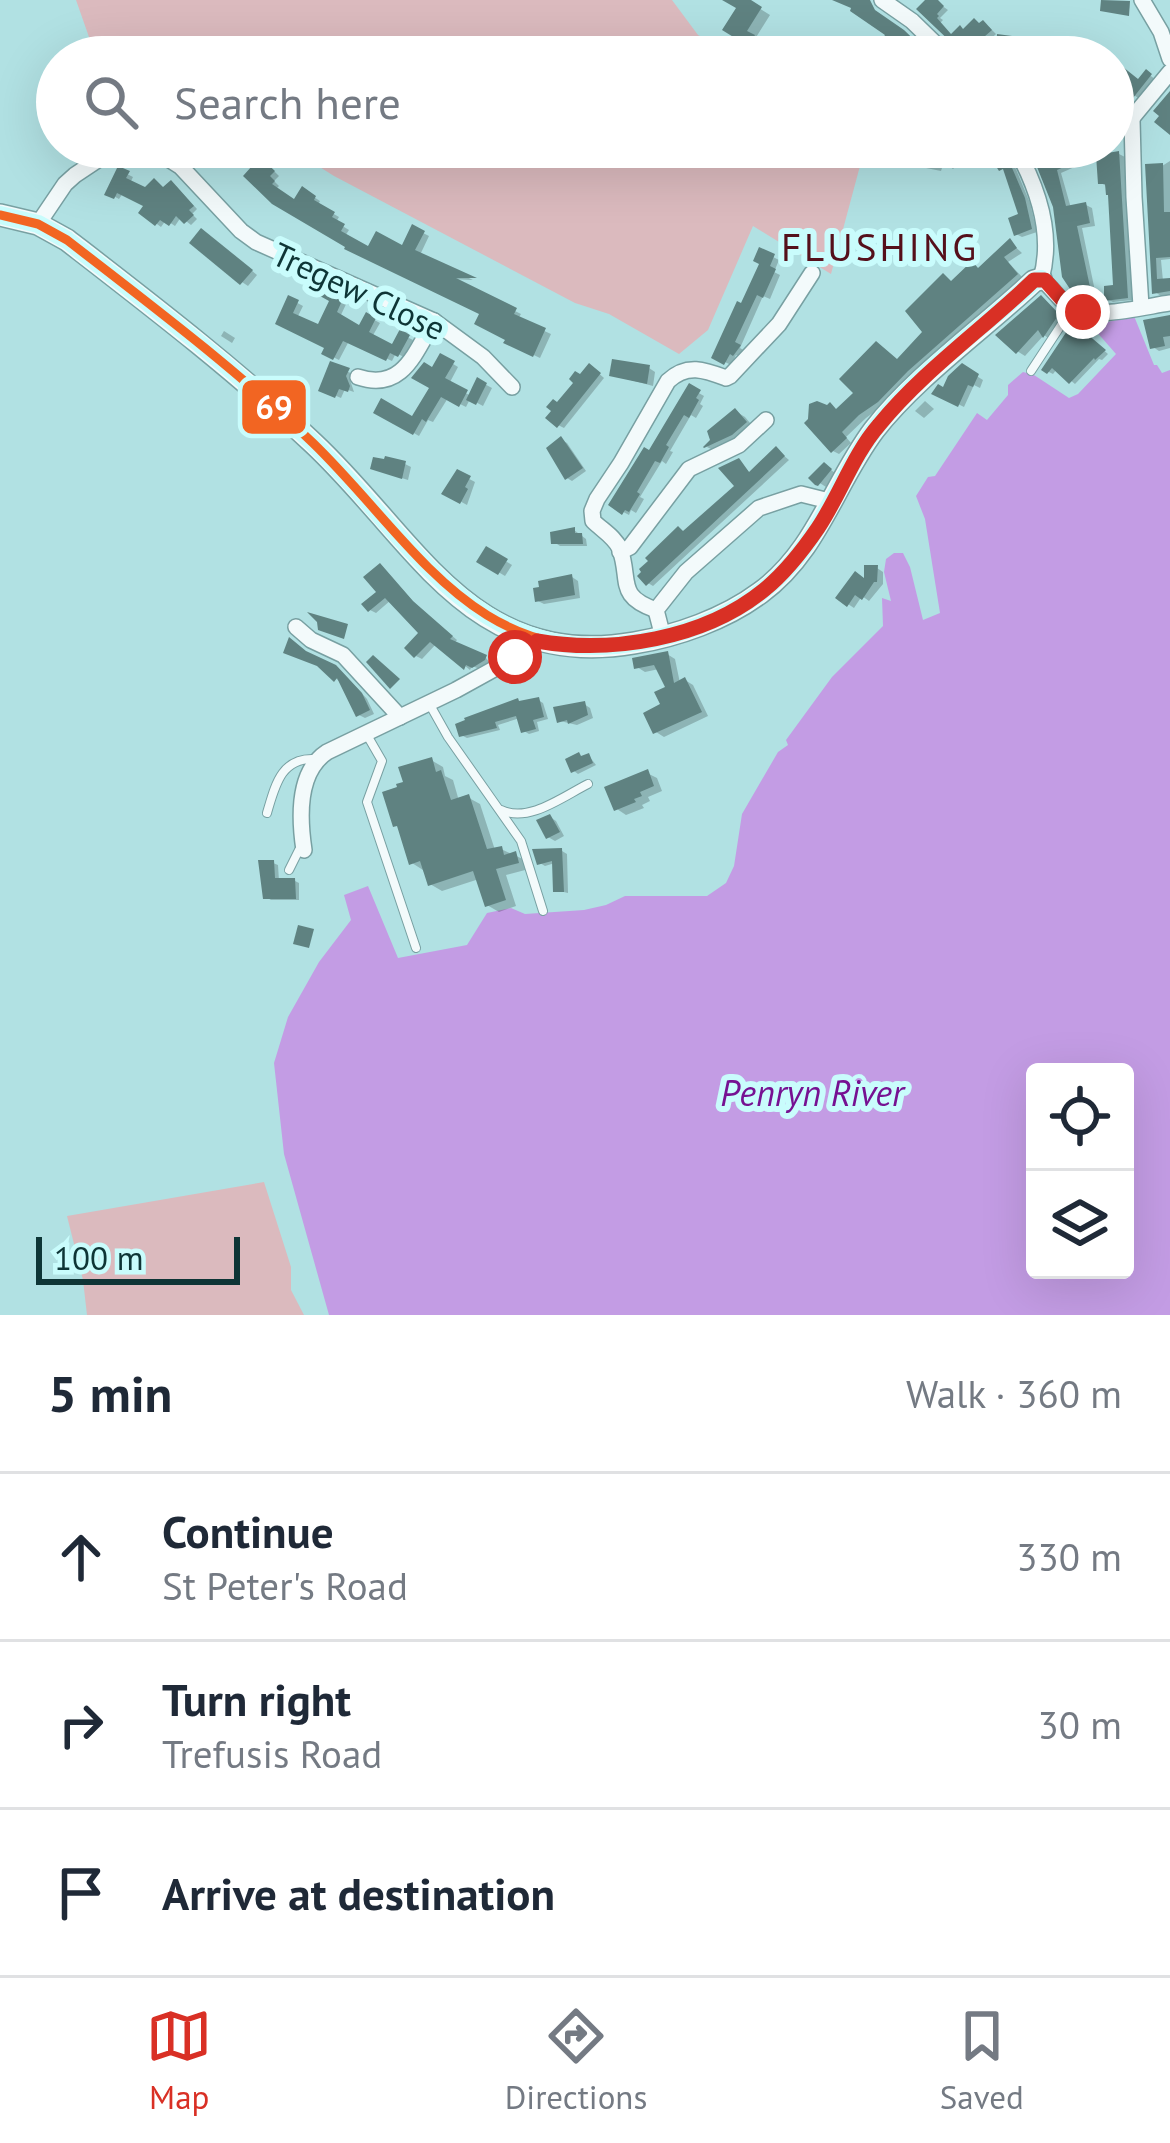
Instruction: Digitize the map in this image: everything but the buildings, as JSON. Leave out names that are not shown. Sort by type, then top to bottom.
[{"type":"street","points":[[882,0],[927,36]]},
{"type":"street","points":[[1142,0],[1170,59]]},
{"type":"street","points":[[1134,116],[1170,72]]},
{"type":"street","name":"Tregew Close","points":[[38,224],[65,184],[88,168]]},
{"type":"street","name":"Tregew Close","points":[[182,168],[241,231],[264,247],[434,321],[483,357],[512,387]]},
{"type":"street","points":[[1025,168],[1045,226],[1042,279]]},
{"type":"street","points":[[1133,168],[1141,306]]},
{"type":"street","points":[[0,214],[38,224],[67,241],[168,320],[310,440],[455,596],[494,622],[537,641],[565,646],[599,647],[663,637],[718,617],[762,592],[816,531],[871,435],[897,404],[1034,280],[1042,279],[1077,311],[1170,303]]},
{"type":"street","points":[[663,637],[656,610],[625,587],[616,541],[593,521],[594,506],[668,380],[694,369],[730,376],[778,324],[812,273]]},
{"type":"street","points":[[358,377],[382,381],[400,373],[434,321]]},
{"type":"street","points":[[620,552],[630,548],[689,470],[739,445],[766,420]]},
{"type":"street","points":[[656,610],[686,572],[760,508],[801,494],[833,502]]},
{"type":"street","points":[[296,627],[343,655],[400,717]]},
{"type":"street","points":[[304,850],[303,795],[316,759],[506,663],[537,641]]},
{"type":"lane","points":[[1031,370],[1077,311],[1099,326]]},
{"type":"lane","points":[[429,704],[525,849],[544,911]]},
{"type":"lane","points":[[366,734],[382,761],[367,802],[416,948]]},
{"type":"lane","points":[[267,813],[284,769],[306,758],[316,759]]},
{"type":"lane","points":[[499,809],[525,815],[589,784]]},
{"type":"lane","points":[[289,871],[299,850],[304,850]]},
{"type":"shaded area","points":[[76,0],[672,0],[700,36],[89,36]]},
{"type":"shaded area","points":[[321,168],[859,168],[831,274],[753,226],[708,330],[679,354]]},
{"type":"shaded area","points":[[264,1182],[291,1267],[291,1290],[304,1315],[87,1315],[67,1216]]},
{"type":"water","name":"Penryn River","points":[[1134,316],[1154,365],[1162,373],[1170,370],[1170,1315],[329,1315],[284,1154],[274,1063],[288,1017],[319,962],[351,920],[344,895],[368,886],[398,958],[467,945],[487,913],[511,908],[525,914],[584,910],[625,896],[707,896],[726,883],[734,866],[742,814],[778,752],[788,745],[786,740],[832,677],[883,626],[882,598],[891,601],[886,559],[903,553],[923,620],[940,613],[925,519],[916,496],[928,477],[935,476],[977,413],[987,420],[1008,395],[1008,385],[1023,372],[1069,398],[1078,394],[1116,354],[1095,330],[1103,323]]},
{"type":"transit line","name":"69","points":[[0,215],[38,224],[67,240],[223,363],[313,443],[454,591],[493,619],[536,638],[586,646],[644,641],[679,632],[729,612],[774,581],[817,528],[861,449],[891,409],[951,352],[1041,279]]},
{"type":"district","name":"FLUSHING","points":[[880,247]]},
{"type":"route","points":[[515,657],[537,641],[599,647],[650,640],[718,617],[753,598],[816,531],[884,419],[1034,280],[1045,280],[1068,306],[1083,312]]}]
